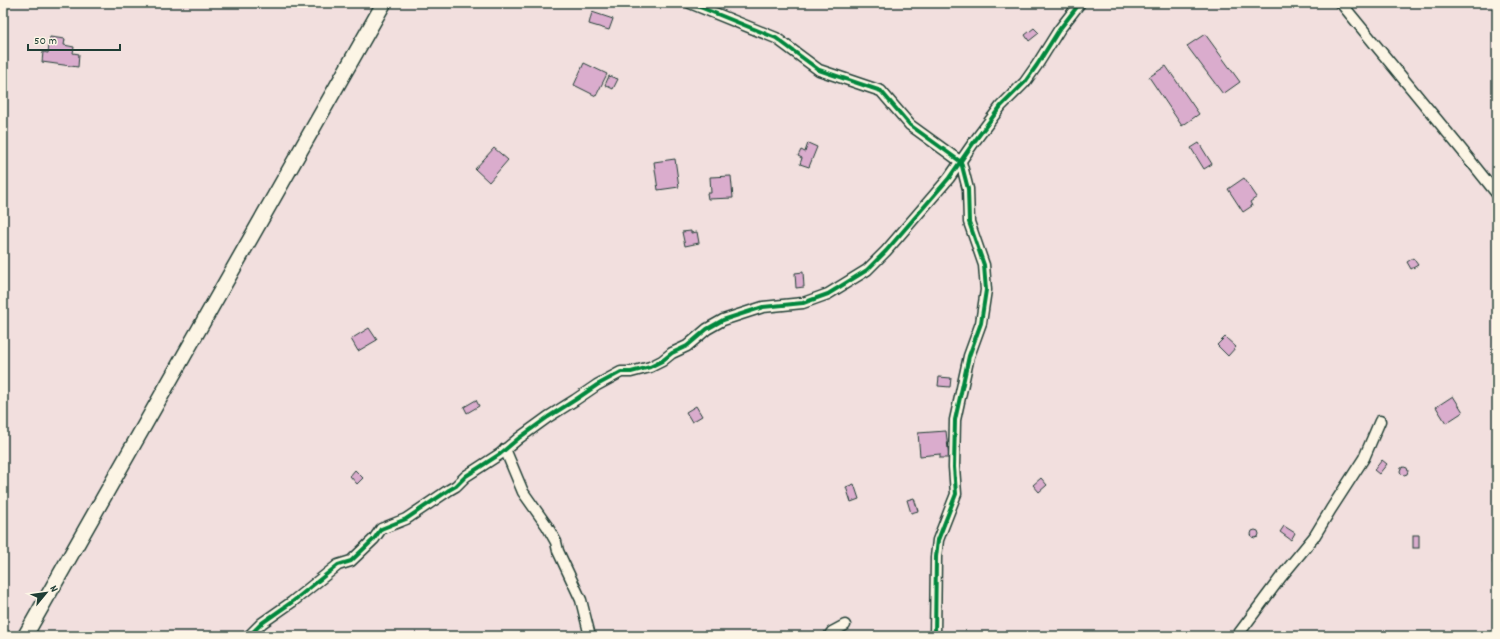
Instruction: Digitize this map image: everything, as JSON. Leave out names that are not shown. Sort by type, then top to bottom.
[{"type":"street","points":[[25,636],[384,3]]},
{"type":"street","points":[[690,3],[776,38],[819,70],[881,91],[910,125],[961,162],[968,189],[969,222],[984,265],[986,290],[980,323],[969,356],[955,420],[954,468],[956,494],[938,540],[936,557],[935,636]]},
{"type":"street","points":[[249,636],[262,623],[292,602],[338,565],[354,558],[374,539],[380,529],[406,519],[456,486],[466,476],[506,449],[548,416],[597,385],[621,372],[631,372],[650,367],[662,361],[672,353],[687,346],[707,329],[723,320],[763,307],[803,303],[828,294],[867,270],[886,251],[949,178],[1001,106],[1025,82],[1059,30],[1080,3]]},
{"type":"street","points":[[1340,3],[1497,194]]},
{"type":"street","points":[[1237,636],[1281,577],[1314,537],[1364,458],[1380,421]]},
{"type":"street","points":[[506,449],[523,492],[547,526],[556,542],[558,551],[581,600],[590,636]]},
{"type":"street","points":[[829,636],[832,632],[846,625]]},
{"type":"building","points":[[592,12],[613,19],[609,30],[589,24]]},
{"type":"building","points":[[1034,28],[1039,33],[1029,41],[1025,35]]},
{"type":"building","points":[[1205,34],[1240,82],[1223,94],[1187,46]]},
{"type":"building","points":[[50,37],[65,39],[64,45],[74,47],[73,53],[79,54],[78,67],[42,62],[43,52],[48,53]]},
{"type":"building","points":[[584,63],[607,74],[596,96],[574,85]]},
{"type":"building","points":[[1166,66],[1199,114],[1182,126],[1149,77]]},
{"type":"building","points":[[609,76],[618,79],[613,89],[605,85]]},
{"type":"building","points":[[808,143],[817,147],[809,167],[800,164],[802,158],[798,156],[801,150],[805,152]]},
{"type":"building","points":[[1199,143],[1212,164],[1204,169],[1191,148]]},
{"type":"building","points":[[494,148],[508,160],[489,182],[475,169]]},
{"type":"building","points":[[675,159],[679,187],[658,190],[654,162]]},
{"type":"building","points":[[731,176],[733,198],[708,199],[707,193],[711,193],[710,177]]},
{"type":"building","points":[[1244,178],[1257,197],[1250,202],[1252,206],[1243,212],[1228,189]]},
{"type":"building","points":[[691,231],[691,233],[697,232],[699,243],[685,246],[682,232]]},
{"type":"building","points":[[1413,258],[1418,265],[1411,269],[1407,262]]},
{"type":"building","points":[[803,272],[804,287],[796,288],[795,273]]},
{"type":"building","points":[[369,328],[377,340],[358,351],[351,339]]},
{"type":"building","points":[[1225,337],[1236,347],[1228,356],[1217,345]]},
{"type":"building","points":[[939,377],[951,378],[950,387],[938,386]]},
{"type":"building","points":[[1453,396],[1463,412],[1446,423],[1436,407]]},
{"type":"building","points":[[476,400],[479,406],[467,413],[464,407]]},
{"type":"building","points":[[696,406],[702,416],[692,422],[686,412]]},
{"type":"building","points":[[946,431],[949,458],[940,458],[940,454],[920,456],[918,433]]},
{"type":"building","points":[[1382,460],[1387,464],[1379,474],[1374,470]]},
{"type":"building","points":[[1402,467],[1406,467],[1408,471],[1406,475],[1402,475],[1400,473],[1400,469]]},
{"type":"building","points":[[355,470],[363,478],[357,484],[350,476]]},
{"type":"building","points":[[1041,478],[1047,485],[1039,492],[1033,485]]},
{"type":"building","points":[[854,484],[859,499],[851,502],[846,487]]},
{"type":"building","points":[[914,498],[918,511],[911,513],[907,500]]},
{"type":"building","points":[[1284,526],[1295,533],[1291,540],[1280,532]]},
{"type":"building","points":[[1253,530],[1257,530],[1259,534],[1257,538],[1253,538],[1251,536],[1251,532]]},
{"type":"building","points":[[1413,535],[1419,535],[1419,548],[1413,548]]},
{"type":"building","points":[[1493,550],[1497,550],[1497,563],[1493,563]]},
{"type":"cycle path","points":[[690,3],[776,38],[819,70],[881,91],[910,125],[961,162],[968,189],[969,222],[984,265],[986,290],[981,323],[969,356],[955,420],[954,467],[956,494],[938,540],[936,557],[935,636]]},
{"type":"cycle path","points":[[249,636],[262,623],[292,602],[338,565],[351,561],[374,539],[381,529],[406,519],[456,486],[466,476],[500,454],[548,417],[597,385],[621,372],[631,372],[650,367],[662,361],[672,353],[687,346],[707,329],[723,320],[763,307],[803,303],[828,294],[867,270],[886,251],[949,178],[1001,106],[1025,82],[1059,30],[1080,3]]}]
